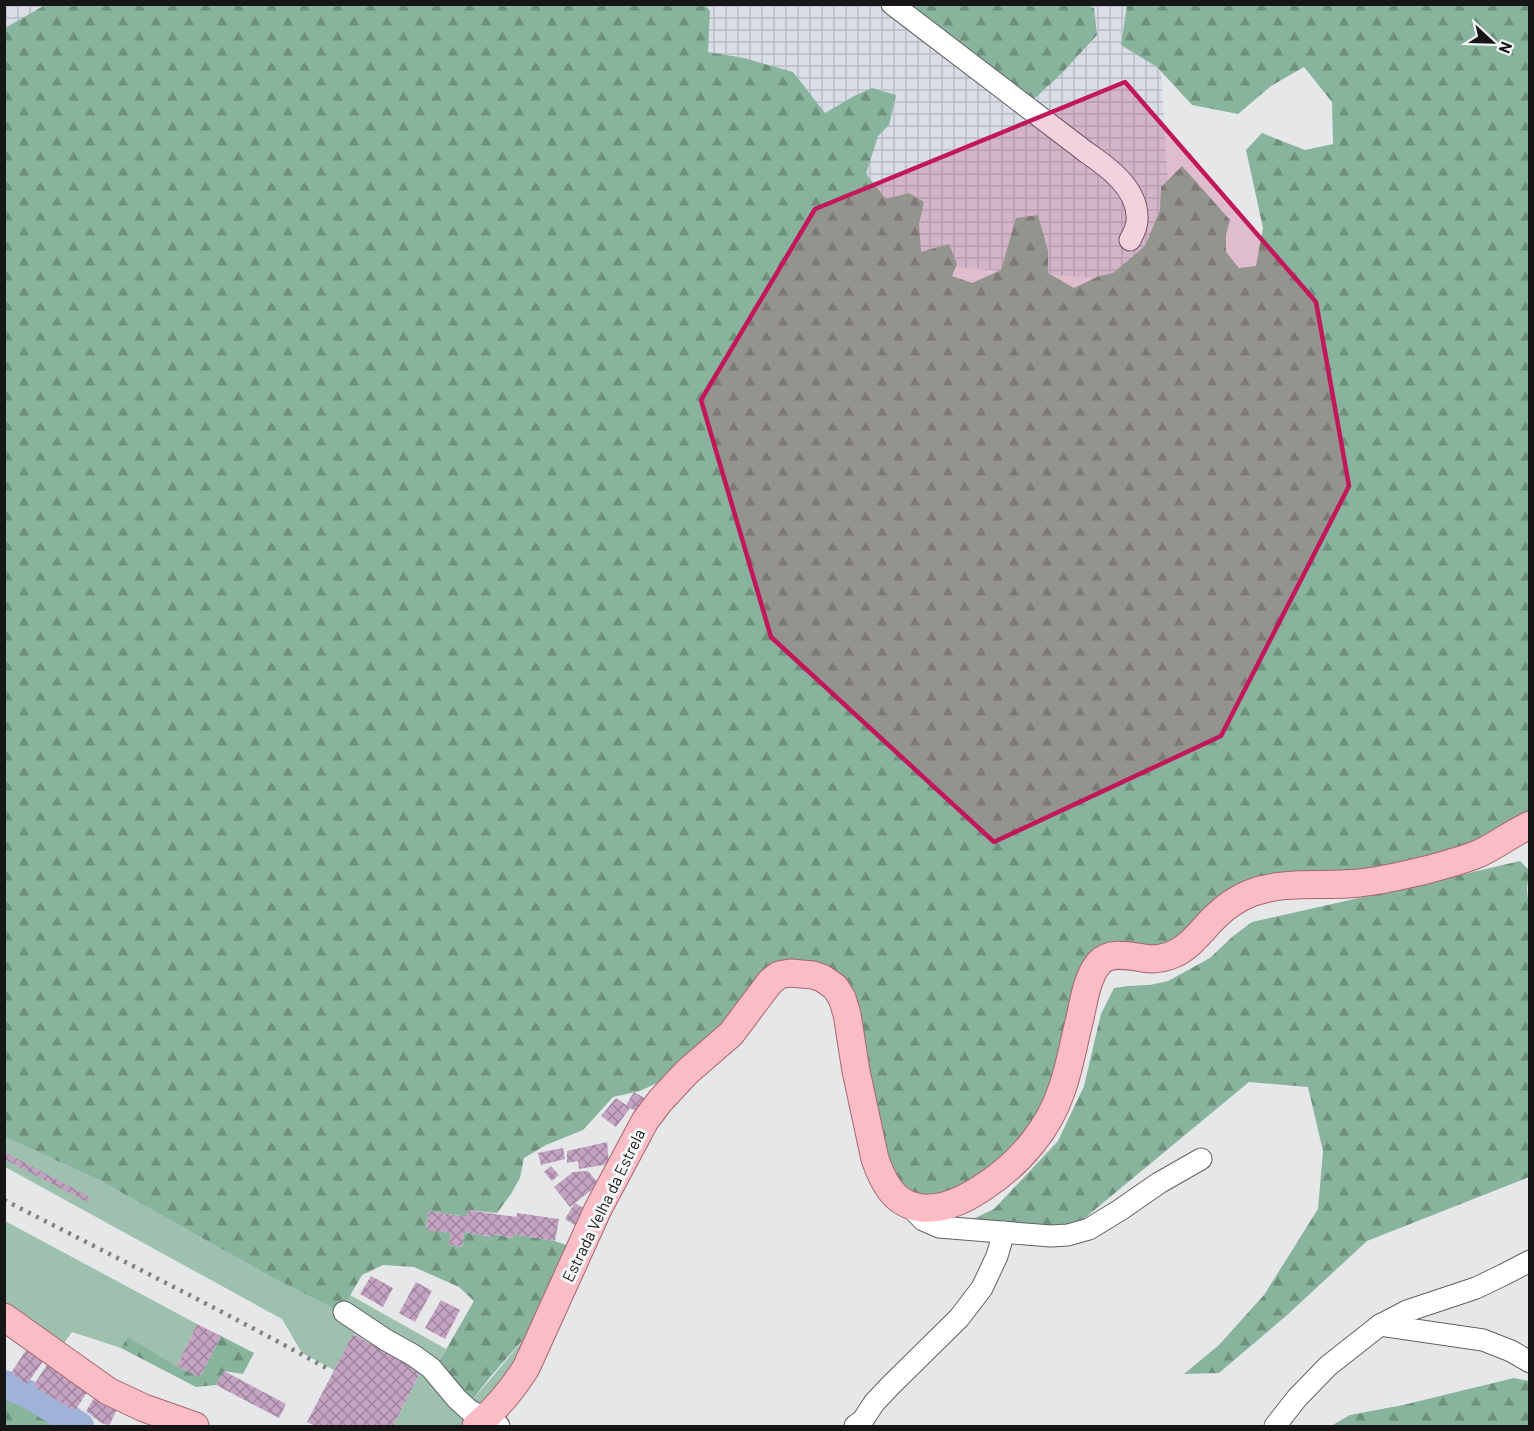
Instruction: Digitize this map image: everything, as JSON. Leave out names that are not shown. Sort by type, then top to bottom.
[{"type":"main road","points":[[910,1206],[939,1208],[959,1201],[1002,1175],[1025,1152],[1055,1108],[1063,1087],[1089,983],[1099,962],[1106,957],[1113,955],[1153,959],[1173,954],[1186,947],[1231,904],[1241,897],[1268,887],[1336,885],[1389,879],[1478,854],[1530,825]]},
{"type":"main road","name":"Estrada Velha da Estrela","points":[[487,1424],[526,1368],[598,1209],[645,1121],[687,1072],[731,1034],[770,982],[779,975],[790,973],[822,978],[835,987],[842,998],[874,1159],[892,1193],[900,1201],[910,1206]]},
{"type":"main road","points":[[4,1317],[108,1391],[144,1408],[195,1426]]},
{"type":"street","points":[[892,4],[1107,166],[1130,192],[1134,204],[1137,217],[1135,230],[1130,240]]},
{"type":"street","points":[[910,1206],[923,1220],[939,1227],[1051,1236],[1068,1234],[1089,1229],[1159,1182],[1201,1159]]},
{"type":"street","points":[[855,1426],[863,1420],[874,1403],[890,1386],[959,1318],[982,1288],[997,1256],[1004,1232]]},
{"type":"street","points":[[1275,1426],[1297,1398],[1328,1366],[1380,1325],[1407,1311],[1476,1288],[1530,1261]]},
{"type":"street","points":[[344,1312],[431,1368],[457,1399],[487,1424]]},
{"type":"street","points":[[1380,1325],[1483,1340],[1530,1362]]},
{"type":"highlighted area","points":[[1125,82],[1316,302],[1349,486],[1221,736],[994,842],[771,637],[701,400],[815,209]]},
{"type":"shaded area","points":[[5,5],[47,5],[5,28]]},
{"type":"shaded area","points":[[599,5],[1157,5],[1170,217],[1118,280],[939,266]]},
{"type":"green space","points":[[47,4],[705,5],[710,11],[708,52],[744,58],[793,72],[825,113],[872,88],[896,95],[889,125],[878,136],[866,174],[886,199],[909,193],[924,202],[919,224],[921,252],[949,244],[957,264],[952,276],[972,283],[1001,270],[1016,218],[1038,215],[1048,251],[1048,273],[1074,288],[1099,276],[1113,273],[1145,246],[1160,210],[1161,187],[1182,166],[1230,220],[1226,235],[1226,252],[1239,268],[1256,266],[1263,228],[1246,150],[1262,133],[1305,150],[1333,144],[1332,102],[1304,67],[1271,86],[1238,114],[1192,105],[1157,67],[1121,45],[1127,5],[1529,5],[1529,820],[1476,851],[1284,882],[1185,946],[1113,954],[1053,1106],[958,1200],[894,1192],[843,998],[791,972],[677,1069],[657,1083],[640,1091],[613,1097],[583,1130],[546,1145],[524,1158],[520,1178],[497,1213],[468,1210],[467,1217],[429,1211],[426,1229],[451,1233],[449,1245],[462,1247],[464,1232],[512,1238],[513,1234],[555,1241],[569,1246],[538,1323],[470,1403],[436,1367],[474,1301],[459,1287],[414,1267],[383,1265],[362,1275],[348,1299],[338,1310],[271,1277],[99,1180],[5,1137],[5,28]]},
{"type":"green space","points":[[905,5],[1087,5],[1094,8],[1097,35],[1033,100]]},
{"type":"green space","points":[[1520,861],[1529,870],[1527,890],[1530,915],[1529,1177],[1367,1241],[1286,1316],[1219,1373],[1184,1374],[1219,1345],[1264,1295],[1318,1209],[1323,1151],[1308,1087],[1249,1082],[1069,1231],[952,1229],[994,1209],[1058,1141],[1084,1086],[1101,1014],[1114,988],[1168,981],[1210,958],[1252,922]]},
{"type":"green space","points":[[5,1137],[99,1180],[271,1277],[338,1309],[350,1295],[446,1349],[436,1367],[470,1403],[538,1323],[519,1360],[464,1426],[393,1426],[421,1371],[354,1334],[334,1370],[302,1353],[282,1319],[5,1167]]},
{"type":"green space","points":[[5,1221],[197,1324],[177,1366],[129,1338],[121,1348],[72,1332],[62,1346],[5,1303]]},
{"type":"green space","points":[[221,1336],[254,1353],[243,1374],[224,1371],[216,1385],[196,1387],[121,1348],[128,1337],[200,1377]]},
{"type":"green space","points":[[1514,1378],[1529,1381],[1529,1426],[1331,1426],[1350,1415],[1403,1405]]},
{"type":"green space","points":[[4,1393],[27,1401],[66,1426],[5,1426]]},
{"type":"building","points":[[634,1092],[646,1099],[638,1112],[630,1108],[616,1127],[601,1116],[616,1098],[626,1105]]},
{"type":"building","points":[[607,1142],[609,1164],[579,1169],[578,1161],[567,1163],[567,1151]]},
{"type":"building","points":[[563,1148],[565,1159],[541,1165],[538,1153]]},
{"type":"building","points":[[6,1153],[90,1197],[87,1202],[4,1159]]},
{"type":"building","points":[[551,1166],[559,1175],[552,1181],[544,1172]]},
{"type":"building","points":[[588,1171],[599,1184],[575,1203],[587,1210],[578,1227],[565,1219],[574,1204],[570,1207],[554,1187],[573,1172]]},
{"type":"building","points":[[468,1210],[516,1217],[517,1213],[559,1219],[555,1241],[513,1234],[513,1238],[464,1232],[462,1247],[449,1245],[451,1233],[426,1230],[429,1211],[467,1217]]},
{"type":"building","points":[[371,1276],[393,1288],[383,1307],[360,1294]]},
{"type":"building","points":[[416,1282],[432,1291],[415,1322],[399,1313]]},
{"type":"building","points":[[441,1300],[460,1310],[445,1339],[425,1328]]},
{"type":"building","points":[[197,1324],[221,1336],[200,1377],[177,1366]]},
{"type":"building","points":[[353,1334],[421,1371],[393,1426],[315,1426],[307,1422]]},
{"type":"building","points":[[30,1344],[46,1357],[27,1384],[11,1373]]},
{"type":"building","points":[[51,1359],[89,1389],[75,1411],[33,1386]]},
{"type":"building","points":[[224,1371],[286,1404],[279,1418],[216,1385]]},
{"type":"building","points":[[98,1392],[120,1403],[109,1426],[86,1411]]},
{"type":"waterway","points":[[4,1384],[30,1395],[80,1426]]},
{"type":"railway","points":[[4,1200],[330,1370]]}]
